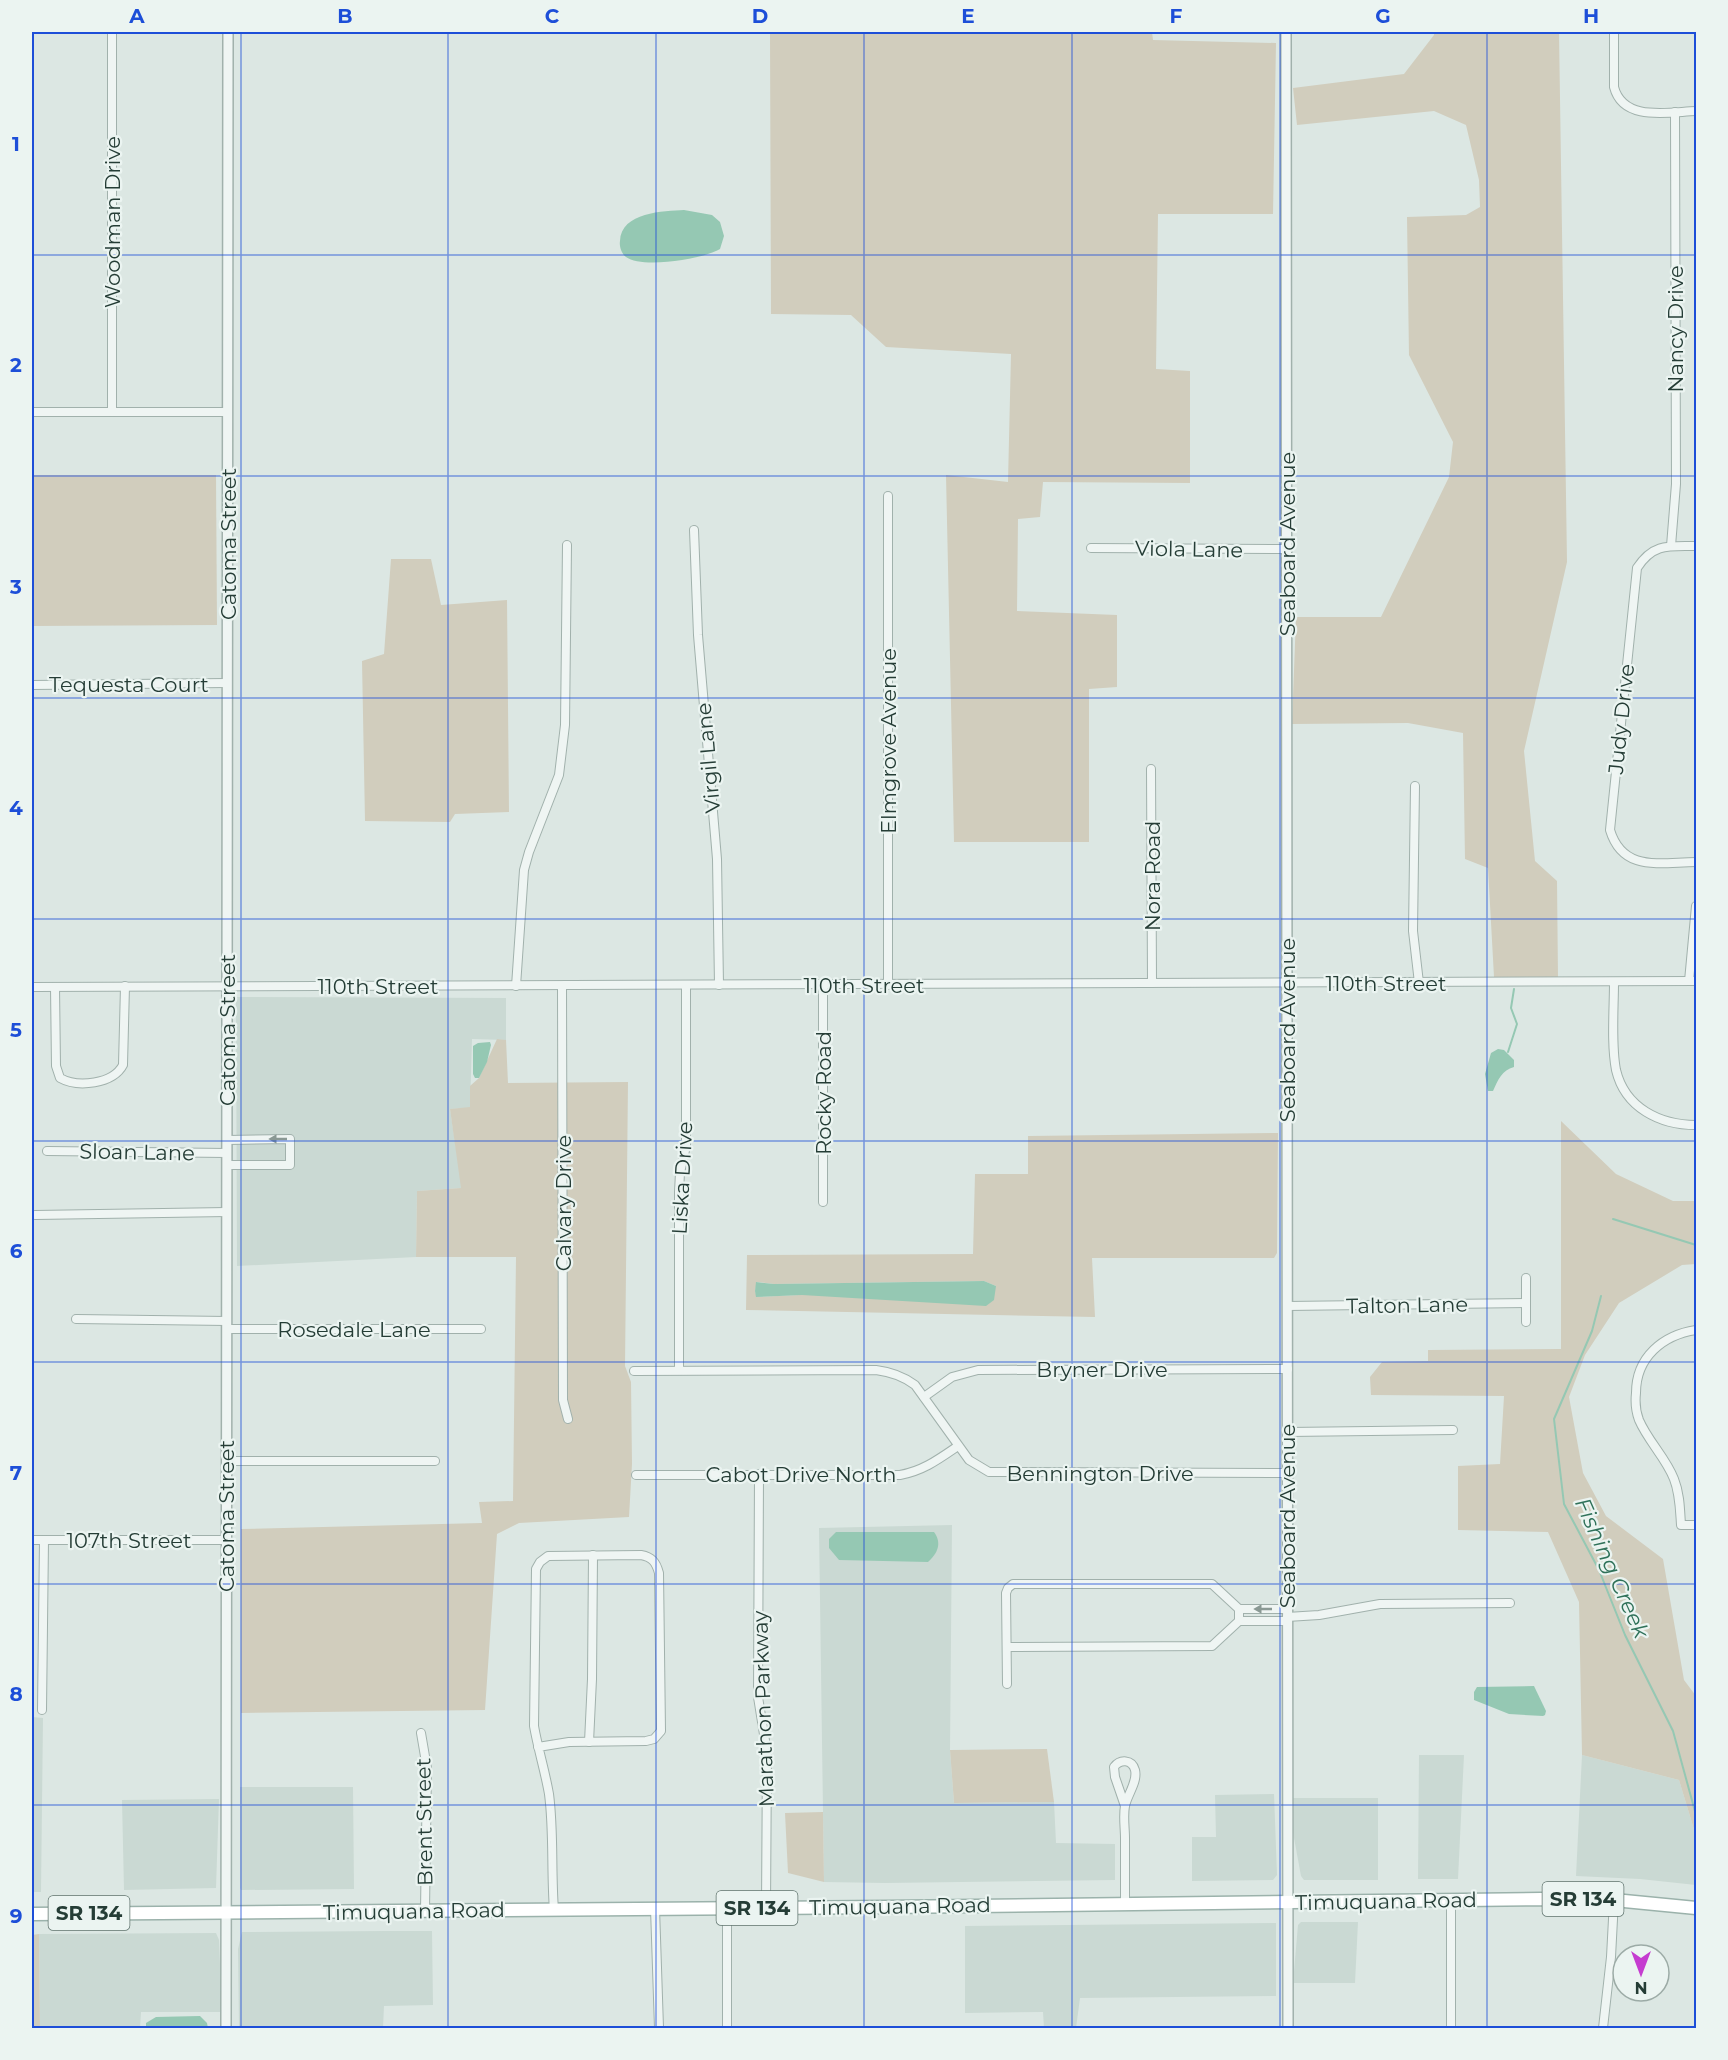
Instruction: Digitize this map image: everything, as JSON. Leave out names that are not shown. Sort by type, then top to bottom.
[{"type":"main road","name":"Timuquana Road","points":[[32,1914],[1451,1900],[1614,1900],[1696,1908]]},
{"type":"street","name":"Woodman Drive","points":[[112,32],[112,412]]},
{"type":"street","name":"Catoma Street","points":[[226,2028],[228,32]]},
{"type":"street","name":"Seaboard Avenue","points":[[1286,32],[1288,2028]]},
{"type":"street","points":[[1614,32],[1614,87],[1616,95],[1623,104],[1638,111],[1696,111]]},
{"type":"street","name":"Nancy Drive","points":[[1671,546],[1676,484],[1675,111]]},
{"type":"street","points":[[32,412],[228,412]]},
{"type":"street","name":"Elmgrove Avenue","points":[[888,496],[888,985]]},
{"type":"street","name":"Virgil Lane","points":[[694,530],[698,634],[717,858],[719,985]]},
{"type":"street","points":[[516,986],[524,870],[559,775],[565,725],[567,545]]},
{"type":"street","points":[[1671,546],[1696,546]]},
{"type":"street","name":"Judy Drive","points":[[1671,546],[1657,548],[1642,559],[1637,568],[1610,830],[1622,854],[1634,860],[1696,862]]},
{"type":"street","name":"Viola Lane","points":[[1091,548],[1287,549]]},
{"type":"street","name":"Tequesta Court","points":[[32,685],[227,683]]},
{"type":"street","name":"Nora Road","points":[[1151,769],[1152,983]]},
{"type":"street","points":[[1415,786],[1413,931],[1419,983]]},
{"type":"street","points":[[1693,981],[1696,906]]},
{"type":"street","name":"110th Street","points":[[32,987],[1693,981]]},
{"type":"street","points":[[1614,982],[1615,1058],[1621,1084],[1637,1105],[1657,1119],[1670,1123],[1696,1125]]},
{"type":"street","name":"Rocky Road","points":[[823,985],[823,1202]]},
{"type":"street","points":[[56,987],[56,1066],[60,1078],[75,1083],[112,1077],[123,1065],[125,986]]},
{"type":"street","name":"Calvary Drive","points":[[562,986],[563,1400],[568,1419]]},
{"type":"street","name":"Liska Drive","points":[[679,1370],[678,1192],[686,1146],[686,986]]},
{"type":"street","points":[[227,1140],[290,1139],[290,1165],[227,1165]]},
{"type":"street","name":"Sloan Lane","points":[[47,1151],[227,1153]]},
{"type":"street","points":[[35,1215],[227,1212]]},
{"type":"street","points":[[1526,1278],[1526,1322]]},
{"type":"street","name":"Talton Lane","points":[[1287,1306],[1526,1304]]},
{"type":"street","name":"Rosedale Lane","points":[[76,1319],[227,1325],[481,1329]]},
{"type":"street","points":[[1696,1330],[1668,1338],[1654,1347],[1640,1370],[1636,1386],[1638,1417],[1674,1478],[1681,1525],[1696,1525]]},
{"type":"street","name":"Bryner Drive","points":[[924,1397],[952,1377],[978,1370],[1288,1369]]},
{"type":"street","name":"Bennington Drive","points":[[634,1371],[876,1370],[892,1372],[905,1377],[915,1385],[969,1460],[989,1472],[1288,1473]]},
{"type":"street","points":[[1288,1432],[1453,1430]]},
{"type":"street","name":"Cabot Drive North","points":[[636,1474],[900,1474],[927,1467],[958,1446]]},
{"type":"street","points":[[226,1461],[435,1461]]},
{"type":"street","name":"Marathon Parkway","points":[[759,1474],[758,1697],[767,1754],[766,1908]]},
{"type":"street","name":"107th Street","points":[[32,1540],[226,1540]]},
{"type":"street","points":[[42,1710],[44,1540]]},
{"type":"street","points":[[589,1742],[593,1555]]},
{"type":"street","points":[[538,1747],[569,1742],[646,1741],[654,1739],[661,1731],[658,1567],[649,1557],[641,1555],[548,1557],[540,1562],[536,1569],[534,1726],[538,1747],[549,1794],[553,1840],[551,1871],[554,1910]]},
{"type":"street","points":[[1007,1684],[1006,1593],[1013,1584],[1212,1584],[1239,1609],[1287,1616]]},
{"type":"street","points":[[1007,1647],[1212,1646],[1239,1621],[1319,1615],[1380,1604],[1510,1603]]},
{"type":"street","points":[[1239,1609],[1239,1621]]},
{"type":"street","name":"Brent Street","points":[[421,1733],[427,1768],[425,1911]]},
{"type":"street","points":[[1125,1806],[1114,1767],[1122,1761],[1132,1765],[1135,1776],[1125,1806],[1125,1903]]},
{"type":"street","points":[[1451,1900],[1451,2028]]},
{"type":"street","points":[[1603,2028],[1611,1957],[1614,1900]]},
{"type":"street","points":[[655,1908],[659,2028]]},
{"type":"street","points":[[727,1908],[727,2028]]},
{"type":"shaded area","points":[[770,32],[1152,32],[1153,40],[1276,43],[1273,214],[1158,214],[1156,369],[1190,371],[1190,483],[1043,482],[1040,517],[1018,519],[1017,611],[1117,615],[1117,687],[1089,689],[1089,842],[954,842],[946,475],[1008,482],[1011,354],[886,347],[851,315],[771,314]]},
{"type":"shaded area","points":[[1434,32],[1559,32],[1567,562],[1524,751],[1535,861],[1557,881],[1558,978],[1494,977],[1488,868],[1465,859],[1463,733],[1408,723],[1292,724],[1296,617],[1381,617],[1449,477],[1453,442],[1409,355],[1407,217],[1466,215],[1480,207],[1479,180],[1466,125],[1434,111],[1297,125],[1293,88],[1404,74]]},
{"type":"shaded area","points":[[684,210],[712,215],[720,222],[724,236],[720,249],[687,259],[659,262],[634,261],[623,254],[620,241],[622,231],[628,224],[645,215]]},
{"type":"shaded area","points":[[32,475],[216,475],[217,625],[32,626]]},
{"type":"shaded area","points":[[391,559],[431,559],[441,605],[507,600],[509,812],[455,814],[450,822],[365,821],[362,661],[384,654]]},
{"type":"shaded area","points":[[236,997],[506,998],[506,1040],[472,1039],[470,1108],[450,1109],[462,1188],[417,1191],[416,1257],[237,1266]]},
{"type":"shaded area","points":[[497,1039],[506,1040],[508,1083],[628,1082],[625,1366],[631,1382],[632,1464],[629,1517],[519,1523],[497,1534],[485,1710],[241,1713],[241,1529],[482,1523],[479,1502],[513,1501],[516,1257],[416,1257],[417,1191],[461,1188],[450,1109],[470,1107],[470,1086],[479,1078]]},
{"type":"shaded area","points":[[490,1042],[487,1062],[479,1078],[475,1078],[473,1046]]},
{"type":"shaded area","points":[[1498,1049],[1504,1050],[1514,1060],[1514,1067],[1503,1073],[1493,1091],[1488,1091],[1485,1074],[1491,1053]]},
{"type":"shaded area","points":[[1561,1121],[1616,1174],[1673,1201],[1696,1201],[1696,1264],[1682,1265],[1619,1303],[1585,1355],[1569,1397],[1583,1473],[1606,1516],[1663,1559],[1684,1680],[1696,1696],[1696,1836],[1679,1780],[1582,1755],[1579,1602],[1548,1532],[1458,1530],[1458,1466],[1500,1464],[1504,1396],[1371,1395],[1370,1377],[1382,1362],[1428,1361],[1428,1350],[1561,1349]]},
{"type":"shaded area","points":[[1278,1133],[1277,1253],[1274,1258],[1092,1258],[1095,1317],[746,1310],[747,1255],[973,1254],[975,1174],[1028,1174],[1028,1136]],"holes":[[[984,1281],[996,1286],[757,1297],[755,1291],[757,1282],[774,1284]]]},
{"type":"shaded area","points":[[984,1281],[996,1286],[994,1300],[986,1306],[802,1295],[756,1297],[755,1291],[756,1282],[774,1284]]},
{"type":"shaded area","points":[[952,1525],[950,1750],[954,1803],[1054,1802],[1056,1843],[1115,1844],[1115,1880],[824,1882],[819,1528]]},
{"type":"shaded area","points":[[836,1532],[934,1532],[938,1540],[938,1548],[928,1562],[839,1560],[829,1548],[829,1539]]},
{"type":"shaded area","points":[[1534,1686],[1546,1711],[1543,1716],[1509,1714],[1474,1700],[1477,1687]]},
{"type":"shaded area","points":[[32,1717],[43,1718],[41,1892],[32,1892]]},
{"type":"shaded area","points":[[1047,1749],[1054,1802],[954,1803],[950,1750]]},
{"type":"shaded area","points":[[1419,1755],[1464,1755],[1458,1879],[1418,1879]]},
{"type":"shaded area","points":[[1582,1755],[1679,1780],[1696,1836],[1696,1885],[1576,1876]]},
{"type":"shaded area","points":[[240,1787],[353,1787],[354,1889],[241,1890]]},
{"type":"shaded area","points":[[1274,1794],[1277,1875],[1273,1880],[1192,1881],[1192,1837],[1216,1837],[1215,1795]]},
{"type":"shaded area","points":[[1292,1798],[1378,1798],[1378,1880],[1304,1880],[1301,1876],[1292,1827]]},
{"type":"shaded area","points":[[219,1799],[216,1888],[124,1890],[122,1800]]},
{"type":"shaded area","points":[[823,1812],[824,1882],[788,1873],[785,1813]]},
{"type":"shaded area","points":[[1301,1922],[1358,1922],[1355,1983],[1293,1983],[1298,1925]]},
{"type":"shaded area","points":[[1276,1923],[1276,1996],[1080,1998],[1076,2028],[1044,2028],[1043,2012],[965,2013],[965,1926]]},
{"type":"shaded area","points":[[432,1931],[433,2005],[384,2006],[383,2028],[239,2028],[238,1949],[242,1932]]},
{"type":"shaded area","points":[[216,1933],[219,1940],[222,2012],[141,2012],[140,2028],[40,2028],[39,1934]]},
{"type":"shaded area","points":[[39,1934],[40,2028],[32,2028],[32,1935]]},
{"type":"shaded area","points":[[200,2016],[207,2023],[208,2028],[146,2028],[146,2023],[156,2017]]},
{"type":"waterway","points":[[1508,1052],[1517,1024],[1511,1008],[1514,989]]},
{"type":"waterway","points":[[1613,1219],[1696,1245]]},
{"type":"waterway","name":"Fishing Creek","points":[[1601,1296],[1592,1331],[1554,1419],[1564,1504],[1599,1570],[1625,1635],[1673,1731],[1696,1815]]}]
